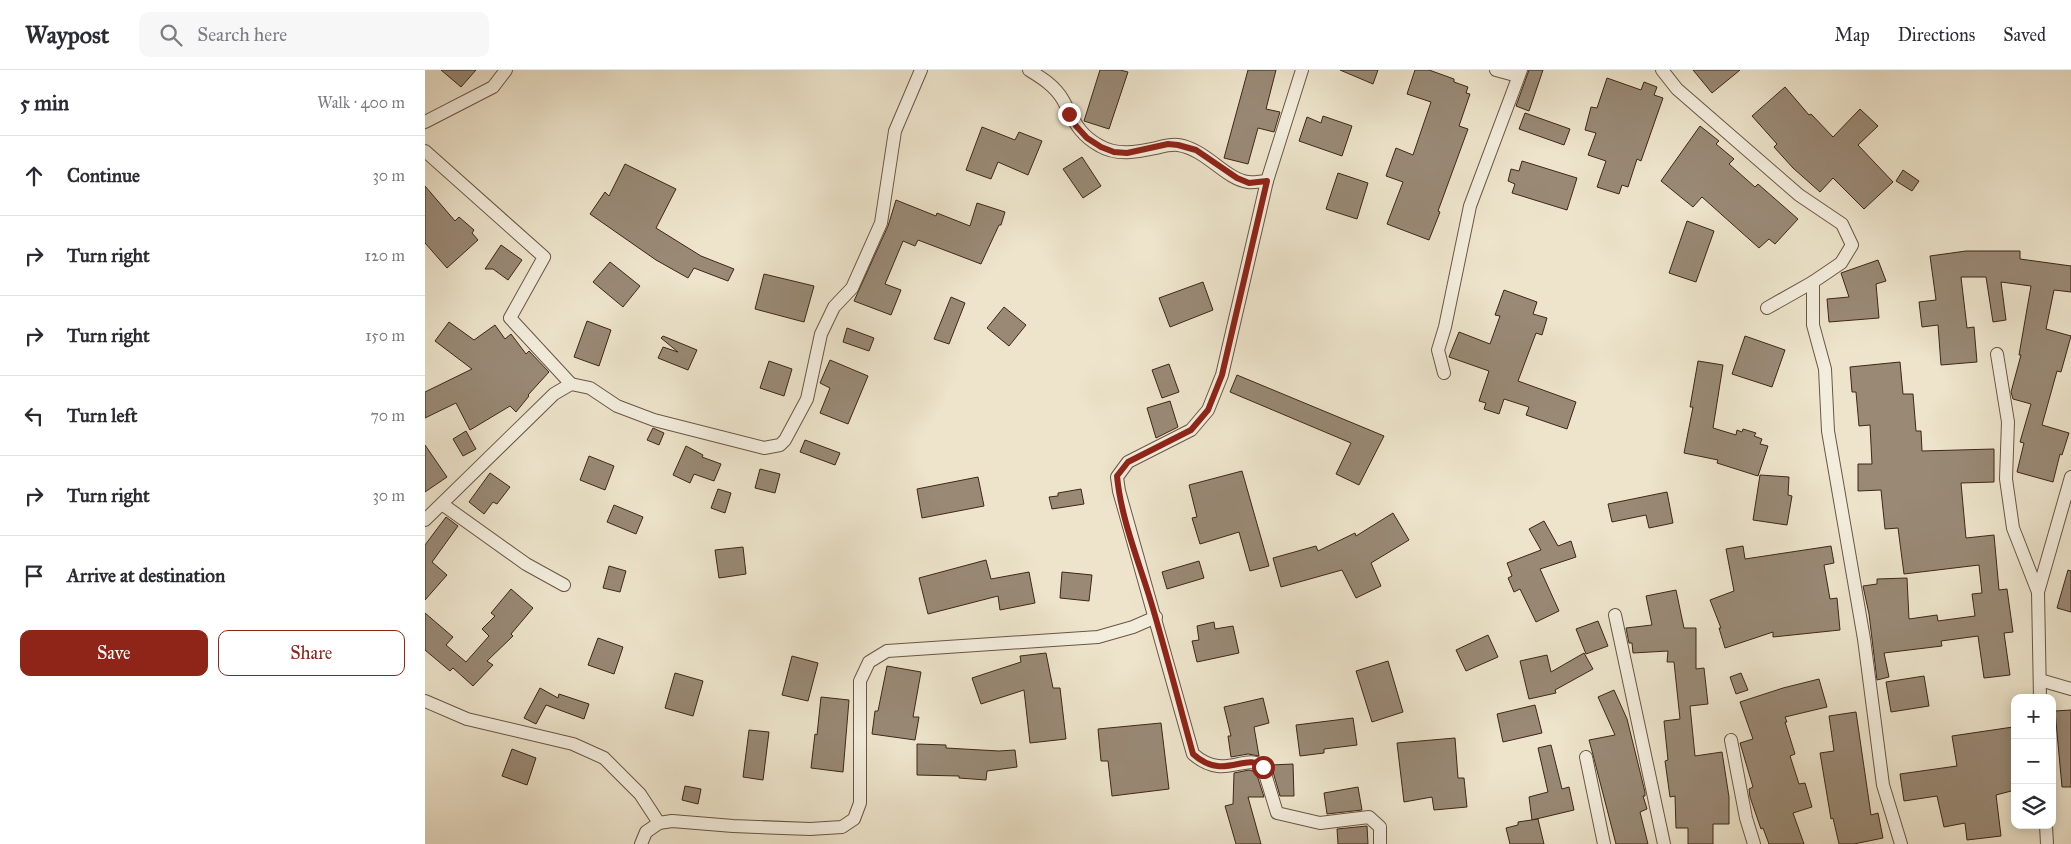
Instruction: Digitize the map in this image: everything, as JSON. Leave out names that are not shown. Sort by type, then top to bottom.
[{"type":"street","points":[[425,122],[493,87],[506,70]]},
{"type":"street","points":[[425,150],[544,257],[510,318],[571,384],[590,388],[617,406],[654,420],[764,448],[780,445],[785,440],[807,399],[821,334],[834,307],[852,288],[881,223],[895,131],[921,70]]},
{"type":"street","points":[[1029,70],[1045,79],[1055,89],[1063,98],[1076,126],[1101,147],[1114,152],[1127,153],[1168,144],[1178,145],[1196,150],[1237,178],[1249,183],[1267,181]]},
{"type":"street","points":[[1302,70],[1267,181],[1222,375],[1208,410],[1191,430],[1128,462],[1117,476],[1127,525],[1156,617],[1193,754],[1203,763],[1220,768],[1232,767],[1246,761],[1258,762],[1263,767],[1277,813],[1320,823],[1369,817],[1380,827],[1380,844]]},
{"type":"street","points":[[1444,373],[1438,350],[1445,327],[1470,206],[1519,73],[1496,70]]},
{"type":"street","points":[[1662,70],[1677,89],[1799,195],[1842,224],[1852,245],[1841,263],[1813,282],[1767,308]]},
{"type":"street","points":[[1813,282],[1813,325],[1825,369],[1828,431],[1864,639],[1883,785],[1901,844]]},
{"type":"street","points":[[1997,354],[2008,422],[2005,479],[2013,528],[2038,592]]},
{"type":"street","points":[[425,520],[554,394],[571,384]]},
{"type":"street","points":[[2040,694],[2038,592],[2070,483]]},
{"type":"street","points":[[442,504],[526,564],[564,585]]},
{"type":"street","points":[[1615,615],[1664,844]]},
{"type":"street","points":[[641,844],[646,832],[659,823],[672,821],[810,829],[842,826],[854,819],[860,803],[860,681],[869,662],[887,651],[1098,638],[1133,627],[1156,617]]},
{"type":"street","points":[[2040,680],[2071,689]]},
{"type":"street","points":[[425,701],[467,719],[573,744],[604,758],[639,794],[659,823]]},
{"type":"street","points":[[1731,740],[1746,818],[1754,844]]},
{"type":"street","points":[[1586,757],[1604,844]]},
{"type":"street","points":[[2046,829],[2047,844]]},
{"type":"building","points":[[441,70],[476,70],[461,87]]},
{"type":"building","points":[[1100,70],[1128,72],[1109,129],[1084,121]]},
{"type":"building","points":[[1248,70],[1276,70],[1266,109],[1280,112],[1274,132],[1258,128],[1248,164],[1224,158]]},
{"type":"building","points":[[1340,70],[1378,70],[1373,84]]},
{"type":"building","points":[[1415,70],[1429,70],[1454,79],[1454,82],[1468,87],[1466,93],[1470,94],[1459,126],[1468,129],[1429,240],[1387,224],[1403,182],[1386,176],[1396,148],[1413,155],[1431,102],[1407,94]]},
{"type":"building","points":[[1529,70],[1543,70],[1529,111],[1516,106]]},
{"type":"building","points":[[1693,70],[1740,70],[1712,93]]},
{"type":"building","points":[[1607,78],[1641,90],[1644,82],[1657,87],[1654,95],[1663,98],[1641,161],[1637,159],[1628,187],[1622,185],[1619,194],[1597,187],[1606,161],[1588,155],[1596,133],[1585,130],[1591,107],[1597,108]]},
{"type":"building","points":[[1785,87],[1809,115],[1811,114],[1833,137],[1860,109],[1878,126],[1858,145],[1893,182],[1864,209],[1833,178],[1820,192],[1793,168],[1774,147],[1777,144],[1752,116]]},
{"type":"building","points":[[1525,113],[1570,129],[1564,145],[1519,129]]},
{"type":"building","points":[[1323,116],[1352,126],[1342,156],[1299,141],[1307,117],[1321,123]]},
{"type":"building","points":[[1700,126],[1719,141],[1716,144],[1734,159],[1729,164],[1755,187],[1758,184],[1798,219],[1775,244],[1769,239],[1759,248],[1702,197],[1693,207],[1661,181]]},
{"type":"building","points":[[982,127],[1015,140],[1019,132],[1042,141],[1028,175],[998,162],[991,179],[966,170]]},
{"type":"building","points":[[1082,157],[1101,186],[1083,198],[1063,169]]},
{"type":"building","points":[[1522,161],[1577,178],[1567,210],[1512,193],[1515,184],[1508,181],[1511,169],[1519,171]]},
{"type":"building","points":[[625,164],[676,189],[656,228],[701,256],[734,269],[728,281],[694,268],[688,278],[656,260],[590,214],[605,192],[609,196]]},
{"type":"building","points":[[1903,170],[1919,181],[1912,191],[1896,181]]},
{"type":"building","points":[[1338,173],[1368,183],[1357,219],[1326,209]]},
{"type":"building","points":[[425,186],[455,221],[459,217],[474,230],[472,233],[478,240],[447,268],[425,243]]},
{"type":"building","points":[[896,200],[936,216],[937,213],[970,226],[977,203],[1005,212],[1001,225],[999,225],[981,264],[918,240],[915,246],[903,241],[885,284],[901,290],[891,315],[854,301],[888,226]]},
{"type":"building","points":[[1687,221],[1714,231],[1696,282],[1669,273]]},
{"type":"building","points":[[501,245],[522,260],[508,280],[493,269],[485,269]]},
{"type":"building","points":[[1966,251],[2020,251],[2020,259],[2071,266],[2071,292],[2054,290],[2046,329],[2071,336],[2061,372],[2057,371],[2042,425],[2069,433],[2062,455],[2060,454],[2053,482],[2017,472],[2024,443],[2020,442],[2031,404],[2013,399],[2011,392],[2021,355],[2019,355],[2031,286],[2001,282],[2006,320],[1993,322],[1986,277],[1961,277],[1967,328],[1974,327],[1977,362],[1941,365],[1938,325],[1922,327],[1919,302],[1936,300],[1930,256]]},
{"type":"building","points":[[1878,260],[1886,281],[1876,284],[1879,318],[1829,322],[1827,299],[1849,297],[1841,273]]},
{"type":"building","points":[[610,262],[640,286],[623,307],[593,282]]},
{"type":"building","points":[[764,274],[814,286],[804,322],[755,309]]},
{"type":"building","points":[[1203,282],[1213,310],[1170,327],[1159,298]]},
{"type":"building","points":[[1504,290],[1537,302],[1533,314],[1547,318],[1542,335],[1536,333],[1518,381],[1576,402],[1567,429],[1526,415],[1529,407],[1504,399],[1499,414],[1484,409],[1486,403],[1479,401],[1489,371],[1449,357],[1459,332],[1490,344],[1500,316],[1495,315]]},
{"type":"building","points":[[951,297],[965,303],[949,344],[934,339]]},
{"type":"building","points":[[1004,307],[1026,325],[1009,346],[987,328]]},
{"type":"building","points":[[587,321],[611,330],[599,366],[574,357]]},
{"type":"building","points":[[449,322],[474,340],[495,325],[505,339],[511,334],[526,354],[529,351],[549,372],[528,395],[516,412],[510,406],[470,430],[456,403],[425,418],[425,392],[472,369],[435,341]]},
{"type":"building","points":[[847,328],[874,338],[869,351],[843,342]]},
{"type":"building","points":[[663,336],[697,350],[688,370],[658,358],[663,347],[678,352],[661,338]]},
{"type":"building","points":[[1745,336],[1785,350],[1772,387],[1732,374]]},
{"type":"building","points":[[830,360],[868,376],[848,424],[820,413],[830,388],[820,383]]},
{"type":"building","points":[[769,361],[792,369],[784,396],[760,388]]},
{"type":"building","points":[[1698,361],[1723,365],[1713,428],[1736,435],[1737,430],[1742,432],[1743,429],[1756,433],[1754,436],[1762,439],[1760,444],[1768,446],[1758,476],[1717,463],[1718,460],[1684,453],[1693,407],[1690,407]]},
{"type":"building","points":[[1900,362],[1903,394],[1913,394],[1916,431],[1921,431],[1922,451],[1994,449],[1994,482],[1961,483],[1966,538],[1994,535],[1999,590],[2007,589],[2013,632],[2004,633],[2010,675],[1984,678],[1978,636],[1941,641],[1942,646],[1884,653],[1889,677],[1877,680],[1869,614],[1863,586],[1877,584],[1877,579],[1907,578],[1909,619],[1937,615],[1938,621],[1975,616],[1972,594],[1982,593],[1979,565],[1904,574],[1898,528],[1885,529],[1881,490],[1858,491],[1858,464],[1872,464],[1870,425],[1859,426],[1856,392],[1852,392],[1850,367]]},
{"type":"building","points":[[1169,364],[1179,392],[1162,398],[1152,370]]},
{"type":"building","points":[[1237,375],[1384,436],[1359,485],[1336,474],[1351,443],[1230,392]]},
{"type":"building","points":[[1170,401],[1178,427],[1156,438],[1147,408]]},
{"type":"building","points":[[653,428],[664,433],[659,445],[647,440]]},
{"type":"building","points":[[466,431],[476,449],[463,456],[453,439]]},
{"type":"building","points":[[805,440],[840,453],[835,465],[800,452]]},
{"type":"building","points":[[425,445],[447,477],[425,492]]},
{"type":"building","points":[[686,446],[703,455],[702,457],[721,464],[714,481],[694,474],[690,483],[673,475]]},
{"type":"building","points":[[589,456],[614,466],[605,490],[580,480]]},
{"type":"building","points":[[760,469],[780,474],[775,493],[755,488]]},
{"type":"building","points":[[1242,471],[1269,566],[1250,571],[1239,532],[1200,544],[1192,518],[1197,517],[1189,485]]},
{"type":"building","points":[[490,473],[510,487],[497,504],[493,502],[484,514],[469,502]]},
{"type":"building","points":[[1760,475],[1789,477],[1788,495],[1792,496],[1787,525],[1753,520]]},
{"type":"building","points":[[978,477],[984,506],[922,518],[917,489]]},
{"type":"building","points":[[718,489],[731,493],[725,513],[711,508]]},
{"type":"building","points":[[1081,489],[1084,504],[1052,509],[1049,497],[1058,496],[1058,493]]},
{"type":"building","points":[[1667,492],[1673,523],[1649,528],[1646,515],[1612,522],[1608,504]]},
{"type":"building","points":[[614,505],[643,517],[636,534],[607,522]]},
{"type":"building","points":[[1393,513],[1409,540],[1371,563],[1381,586],[1356,598],[1342,570],[1281,587],[1273,558],[1316,546],[1318,551],[1355,533],[1356,536]]},
{"type":"building","points":[[446,517],[458,526],[432,562],[447,575],[425,600],[425,545]]},
{"type":"building","points":[[1544,521],[1558,546],[1571,541],[1576,557],[1540,569],[1559,611],[1536,622],[1520,589],[1514,592],[1508,578],[1512,576],[1507,563],[1541,550],[1529,529]]},
{"type":"building","points":[[1743,546],[1745,559],[1831,546],[1834,563],[1824,565],[1830,599],[1837,598],[1840,630],[1773,637],[1773,632],[1725,648],[1719,628],[1721,628],[1710,600],[1734,591],[1726,549]]},
{"type":"building","points":[[743,547],[746,574],[719,578],[715,550]]},
{"type":"building","points":[[986,560],[991,579],[1029,572],[1035,603],[1000,610],[998,596],[928,614],[919,578]]},
{"type":"building","points":[[1199,561],[1204,578],[1167,589],[1162,572]]},
{"type":"building","points":[[609,566],[626,571],[620,592],[603,588]]},
{"type":"building","points":[[2068,570],[2071,571],[2071,612],[2057,608]]},
{"type":"building","points":[[1062,572],[1092,575],[1089,601],[1060,598]]},
{"type":"building","points":[[511,589],[533,608],[511,634],[513,636],[487,661],[493,665],[473,686],[453,668],[450,671],[425,650],[425,613],[453,637],[446,645],[466,662],[489,636],[482,629],[495,616],[491,613]]},
{"type":"building","points":[[1676,590],[1684,628],[1696,628],[1696,669],[1704,668],[1708,704],[1690,706],[1695,756],[1722,752],[1729,797],[1729,824],[1713,824],[1713,844],[1688,844],[1688,828],[1676,828],[1675,796],[1670,797],[1665,761],[1668,760],[1664,721],[1680,719],[1674,662],[1667,662],[1668,651],[1633,653],[1632,643],[1629,643],[1626,628],[1652,625],[1646,596]]},
{"type":"building","points":[[1598,621],[1608,646],[1586,654],[1576,629]]},
{"type":"building","points":[[1214,622],[1215,629],[1233,626],[1239,653],[1197,662],[1192,641],[1199,640],[1197,626]]},
{"type":"building","points":[[1488,635],[1498,657],[1466,671],[1456,650]]},
{"type":"building","points":[[598,638],[623,647],[614,674],[588,665]]},
{"type":"building","points":[[1046,653],[1053,688],[1060,688],[1066,739],[1030,743],[1024,690],[981,704],[972,678],[1021,662],[1020,656]]},
{"type":"building","points":[[1584,653],[1593,669],[1555,690],[1556,693],[1529,699],[1520,661],[1547,655],[1551,672]]},
{"type":"building","points":[[792,656],[818,663],[808,701],[782,695]]},
{"type":"building","points":[[1388,661],[1403,712],[1372,722],[1356,671]]},
{"type":"building","points":[[887,666],[921,672],[913,717],[919,717],[915,740],[872,734],[875,711],[878,711]]},
{"type":"building","points":[[675,673],[703,681],[693,716],[665,708]]},
{"type":"building","points":[[1741,673],[1748,690],[1736,694],[1730,677]]},
{"type":"building","points":[[1924,676],[1929,706],[1891,712],[1886,682]]},
{"type":"building","points":[[1819,679],[1827,707],[1785,717],[1795,754],[1790,756],[1799,784],[1805,783],[1812,807],[1793,813],[1804,844],[1769,844],[1763,828],[1761,829],[1750,797],[1749,789],[1753,787],[1740,743],[1753,739],[1740,702]]},
{"type":"building","points":[[540,688],[558,698],[559,694],[589,704],[584,719],[546,705],[536,724],[524,718]]},
{"type":"building","points":[[1614,690],[1627,719],[1645,792],[1645,796],[1643,796],[1647,809],[1640,812],[1648,844],[1616,844],[1589,740],[1615,735],[1598,697]]},
{"type":"building","points":[[821,697],[849,700],[843,772],[811,768]]},
{"type":"building","points":[[1263,698],[1269,723],[1254,727],[1259,756],[1248,754],[1231,757],[1228,736],[1231,736],[1224,707]]},
{"type":"building","points":[[1535,705],[1542,733],[1503,742],[1497,714]]},
{"type":"building","points":[[2071,710],[2071,787],[2062,787],[2056,711]]},
{"type":"building","points":[[1856,712],[1871,815],[1878,813],[1883,838],[1854,844],[1839,844],[1833,818],[1831,819],[1820,753],[1834,751],[1829,716]]},
{"type":"building","points":[[1353,718],[1357,745],[1324,749],[1324,753],[1300,756],[1296,725]]},
{"type":"building","points":[[1161,723],[1169,789],[1112,796],[1108,761],[1101,761],[1098,729]]},
{"type":"building","points":[[2011,727],[2011,791],[1996,795],[2001,836],[1967,840],[1965,823],[1944,827],[1937,796],[1904,801],[1900,774],[1957,766],[1952,736]]},
{"type":"building","points":[[749,730],[769,732],[763,780],[743,777]]},
{"type":"building","points":[[1455,738],[1458,778],[1464,778],[1467,807],[1434,810],[1432,797],[1404,802],[1397,743]]},
{"type":"building","points":[[917,744],[946,745],[946,748],[1015,750],[1017,767],[987,771],[986,780],[959,778],[959,776],[917,775]]},
{"type":"building","points":[[1551,745],[1562,789],[1569,787],[1574,810],[1532,820],[1529,797],[1548,792],[1538,748]]},
{"type":"building","points":[[512,749],[536,758],[527,785],[502,776]]},
{"type":"building","points":[[1293,764],[1294,796],[1280,796],[1271,765]]},
{"type":"building","points":[[1249,770],[1256,772],[1264,797],[1248,797],[1261,844],[1236,844],[1225,806],[1233,804],[1234,773]]},
{"type":"building","points":[[685,786],[701,789],[698,804],[682,800]]},
{"type":"building","points":[[1358,787],[1362,810],[1327,814],[1324,793]]},
{"type":"building","points":[[1538,819],[1544,844],[1510,844],[1506,828],[1518,825],[1518,822]]},
{"type":"building","points":[[1367,826],[1368,844],[1338,844],[1337,829]]},
{"type":"route","points":[[1069,114],[1076,126],[1087,138],[1101,147],[1114,152],[1127,153],[1157,148],[1168,144],[1178,145],[1196,150],[1237,178],[1249,183],[1267,181],[1222,375],[1208,410],[1191,430],[1128,462],[1117,476],[1127,525],[1156,617],[1193,754],[1203,763],[1220,768],[1232,767],[1246,761],[1258,762],[1263,767]]}]
